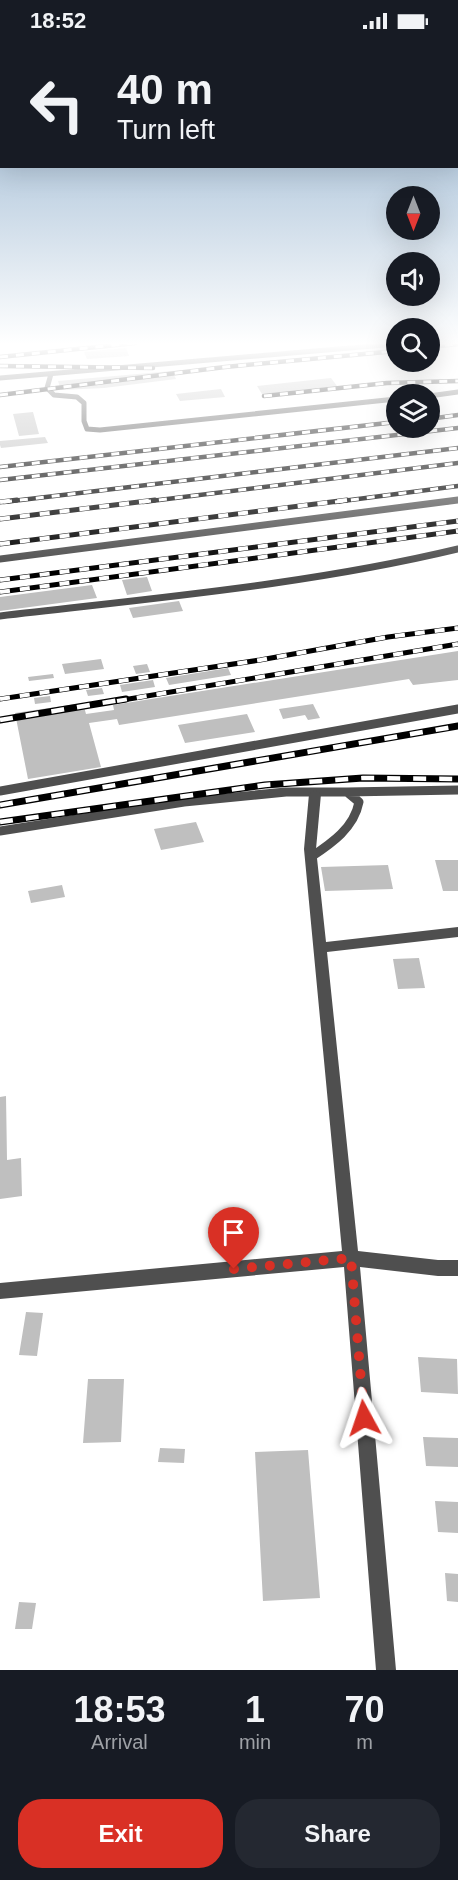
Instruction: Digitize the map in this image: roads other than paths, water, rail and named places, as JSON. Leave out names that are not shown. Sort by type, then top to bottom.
[{"type":"street","points":[[315,794],[311,857],[351,1258],[386,1670]]},
{"type":"street","points":[[320,948],[458,932]]},
{"type":"street","points":[[0,1291],[351,1258],[438,1268],[458,1268]]},
{"type":"lane","points":[[84,419],[87,429],[100,430],[205,419]]},
{"type":"lane","points":[[0,559],[458,500]]},
{"type":"lane","points":[[0,616],[309,580],[392,565],[458,549]]},
{"type":"lane","points":[[0,791],[87,778],[325,731],[458,709]]},
{"type":"lane","points":[[0,831],[184,802],[286,792],[315,794],[458,790]]},
{"type":"lane","points":[[311,857],[334,841],[358,813],[359,802],[347,792]]},
{"type":"railway","points":[[0,467],[386,423]]},
{"type":"railway","points":[[0,480],[458,428]]},
{"type":"railway","points":[[4,502],[458,448]]},
{"type":"railway","points":[[143,502],[458,463]]},
{"type":"railway","points":[[335,502],[458,486]]},
{"type":"railway","points":[[0,502],[17,500]]},
{"type":"railway","points":[[0,519],[155,500]]},
{"type":"railway","points":[[0,544],[347,500]]},
{"type":"railway","points":[[0,580],[458,521]]},
{"type":"railway","points":[[0,592],[458,531]]},
{"type":"railway","points":[[0,699],[260,660],[388,637],[458,628]]},
{"type":"railway","points":[[117,701],[458,644]]},
{"type":"railway","points":[[0,720],[126,699]]},
{"type":"railway","points":[[0,805],[458,726]]},
{"type":"railway","points":[[0,822],[265,785],[363,778],[458,779]]}]
